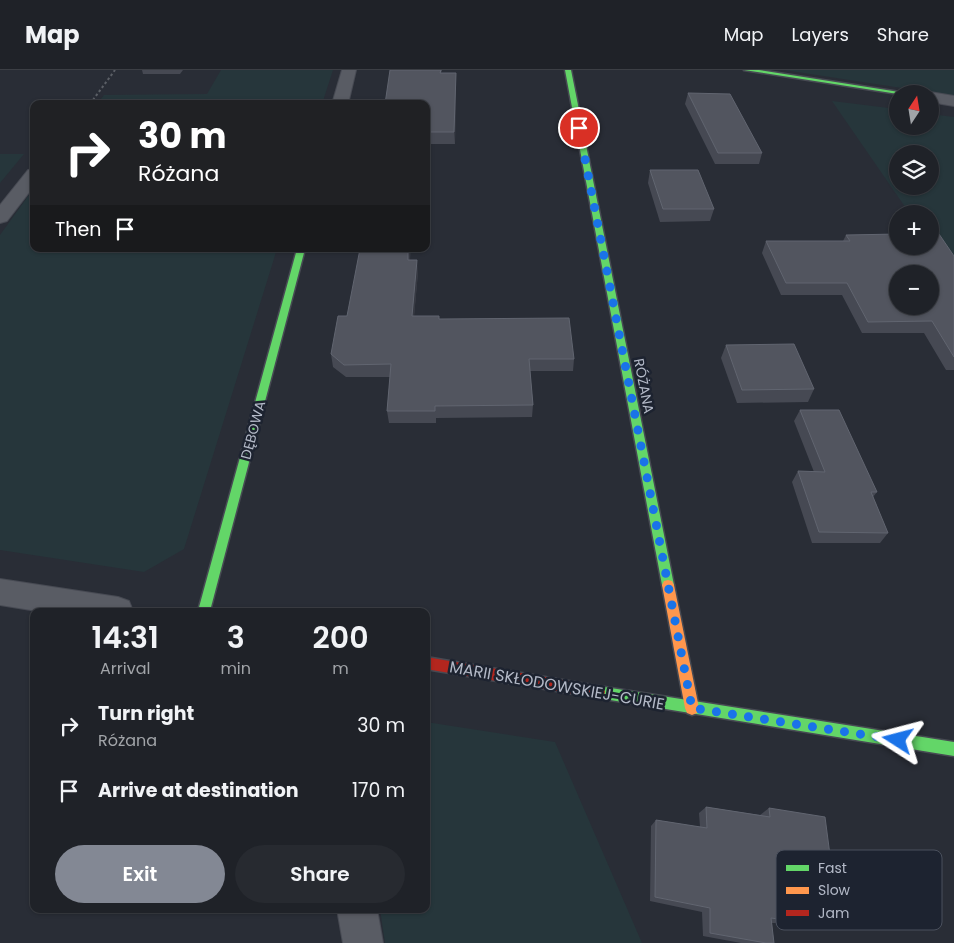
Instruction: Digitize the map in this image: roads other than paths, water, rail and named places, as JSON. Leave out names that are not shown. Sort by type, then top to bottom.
[{"type":"street","points":[[341,100],[349,70]]},
{"type":"street","name":"RÓŻANA","points":[[568,70],[692,708]]},
{"type":"street","points":[[747,70],[889,91]]},
{"type":"street","points":[[939,99],[954,102]]},
{"type":"street","points":[[0,217],[30,179]]},
{"type":"street","name":"DĘBOWA","points":[[205,608],[300,252]]},
{"type":"street","points":[[0,592],[99,608]]},
{"type":"street","name":"MARII SKŁODOWSKIEJ-CURIE","points":[[430,664],[692,708],[954,748]]},
{"type":"street","points":[[358,913],[363,943]]}]
